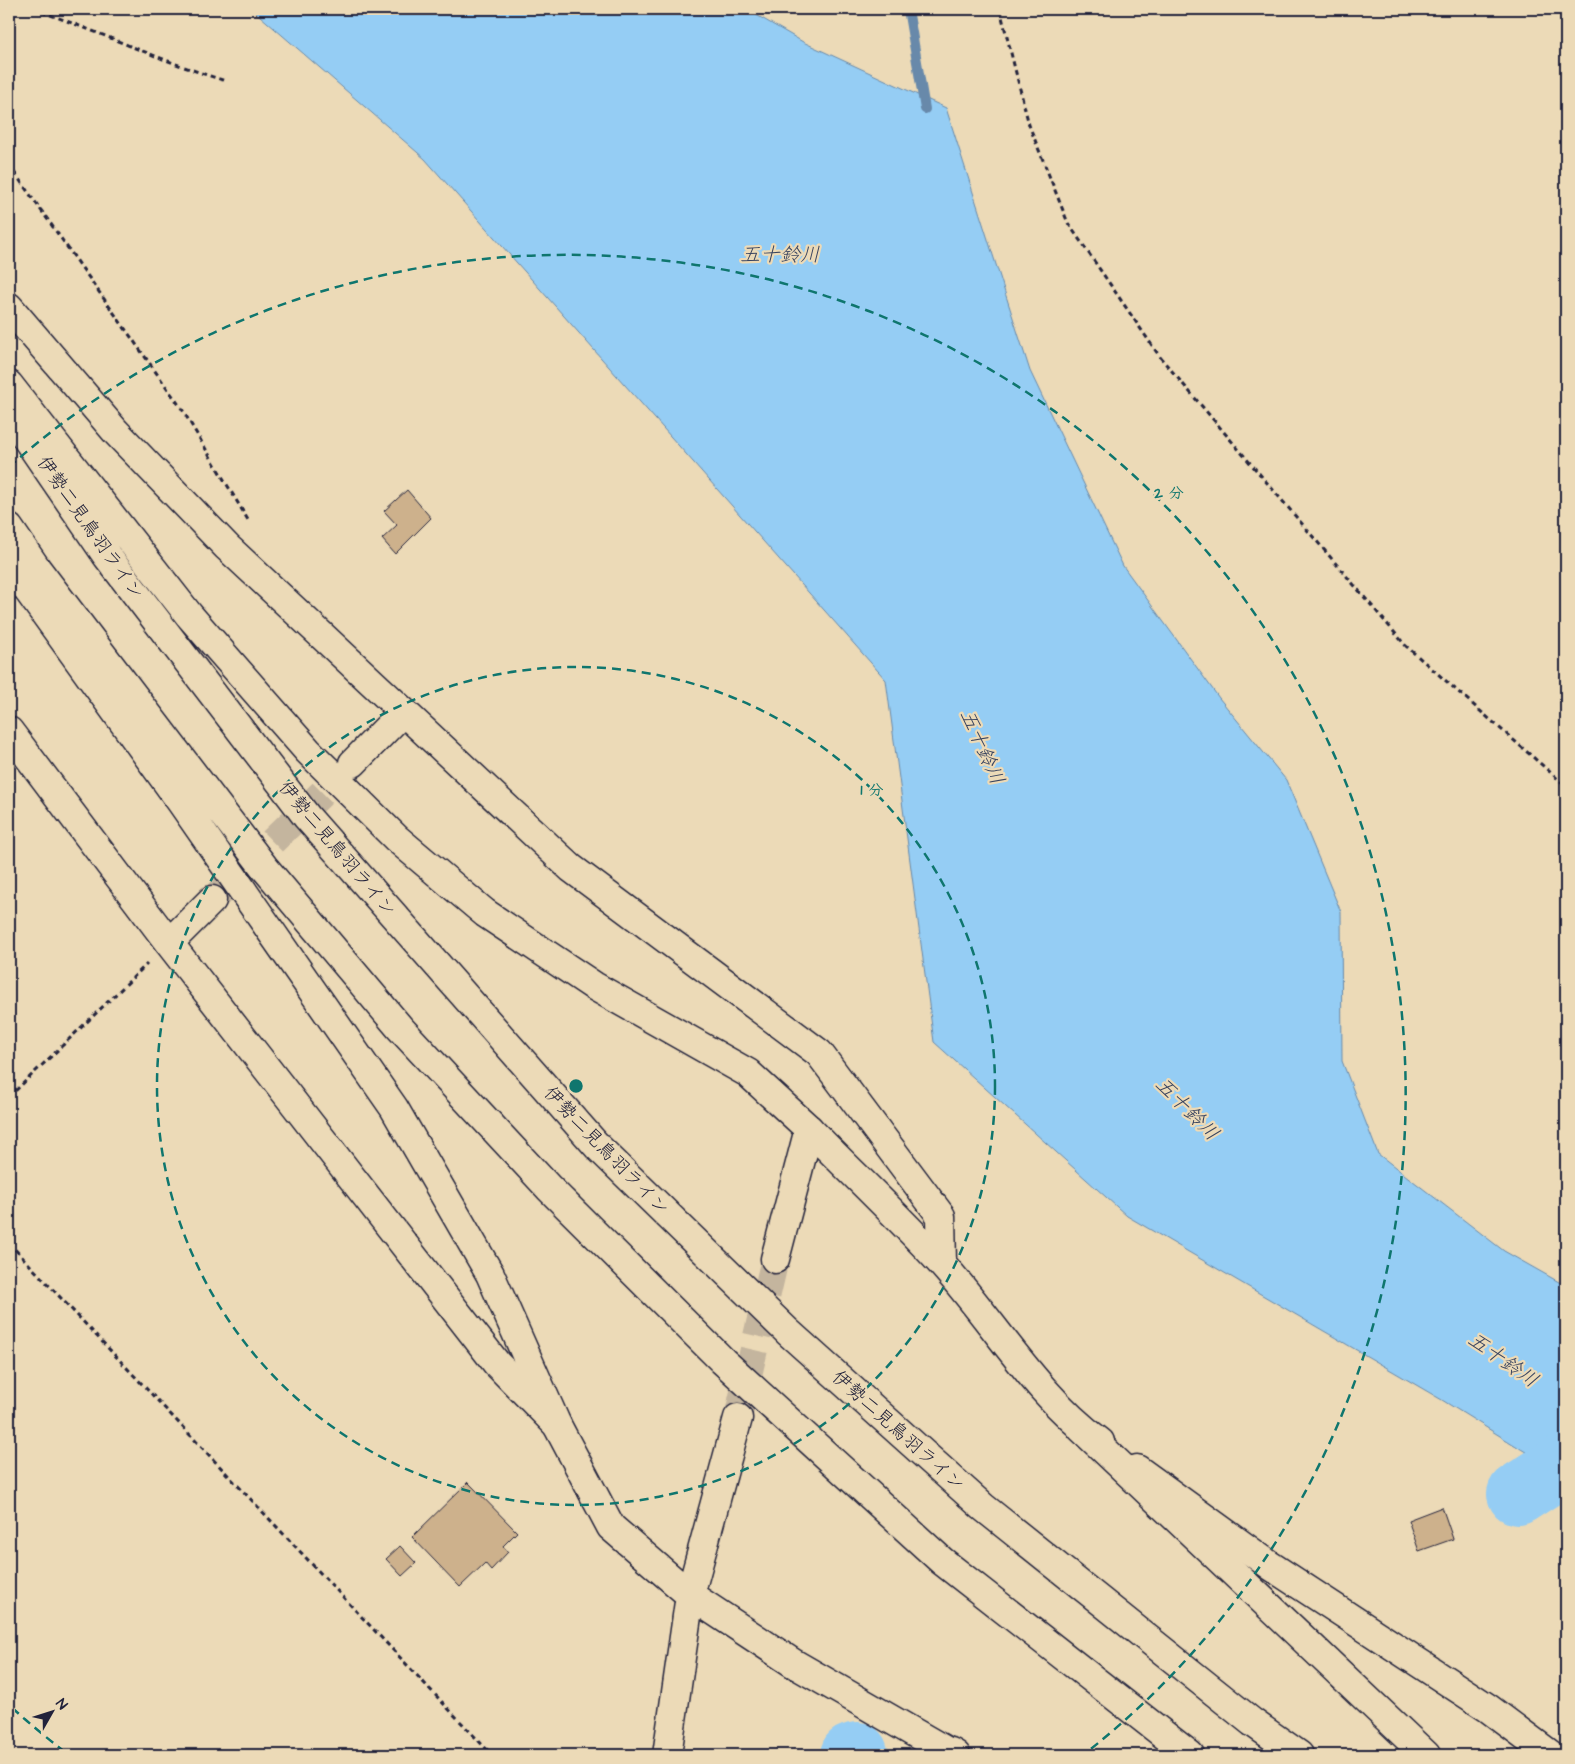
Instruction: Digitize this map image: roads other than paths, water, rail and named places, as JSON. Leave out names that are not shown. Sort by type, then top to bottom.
[{"type":"main road","points":[[9,307],[116,432],[227,547],[571,868],[819,1053],[941,1216],[942,1264]]},
{"type":"main road","points":[[9,385],[189,615],[308,751],[396,838],[485,913],[594,986],[748,1073],[809,1129],[942,1264],[1032,1375],[1081,1428],[1426,1755]]},
{"type":"main road","name":"伊勢二見鳥羽ライン","points":[[9,413],[107,556],[307,818],[598,1147],[788,1332],[983,1507],[1252,1722],[1299,1755]]},
{"type":"main road","points":[[9,528],[37,569],[264,867],[400,1028],[549,1188],[723,1361],[942,1561],[1190,1755]]},
{"type":"main road","points":[[9,558],[27,589],[181,802],[394,1108],[490,1274],[557,1425],[611,1528],[690,1595],[793,1663],[953,1754]]},
{"type":"main road","points":[[353,764],[402,712]]},
{"type":"main road","points":[[9,731],[169,943],[497,1364],[557,1425]]},
{"type":"main road","points":[[169,943],[212,900]]},
{"type":"main road","points":[[775,1259],[809,1129]]},
{"type":"main road","points":[[669,1750],[690,1595],[738,1418]]},
{"type":"main road","points":[[1081,1428],[1271,1566],[1488,1708],[1551,1755]]},
{"type":"water","name":"五十鈴川","points":[[252,9],[746,9],[803,42],[946,108],[1030,371],[1123,566],[1219,698],[1286,780],[1341,912],[1342,1061],[1378,1154],[1504,1251],[1566,1286],[1566,1477],[1442,1400],[1127,1216],[934,1042],[886,680],[425,159]]},
{"type":"waterway","points":[[908,9],[925,109]]},
{"type":"waterway","points":[[1518,1494],[1566,1463]]},
{"type":"waterway","points":[[851,1755],[857,1753]]},
{"type":"tunnel","points":[[212,900],[353,763]]},
{"type":"tunnel","points":[[738,1418],[775,1259]]}]
